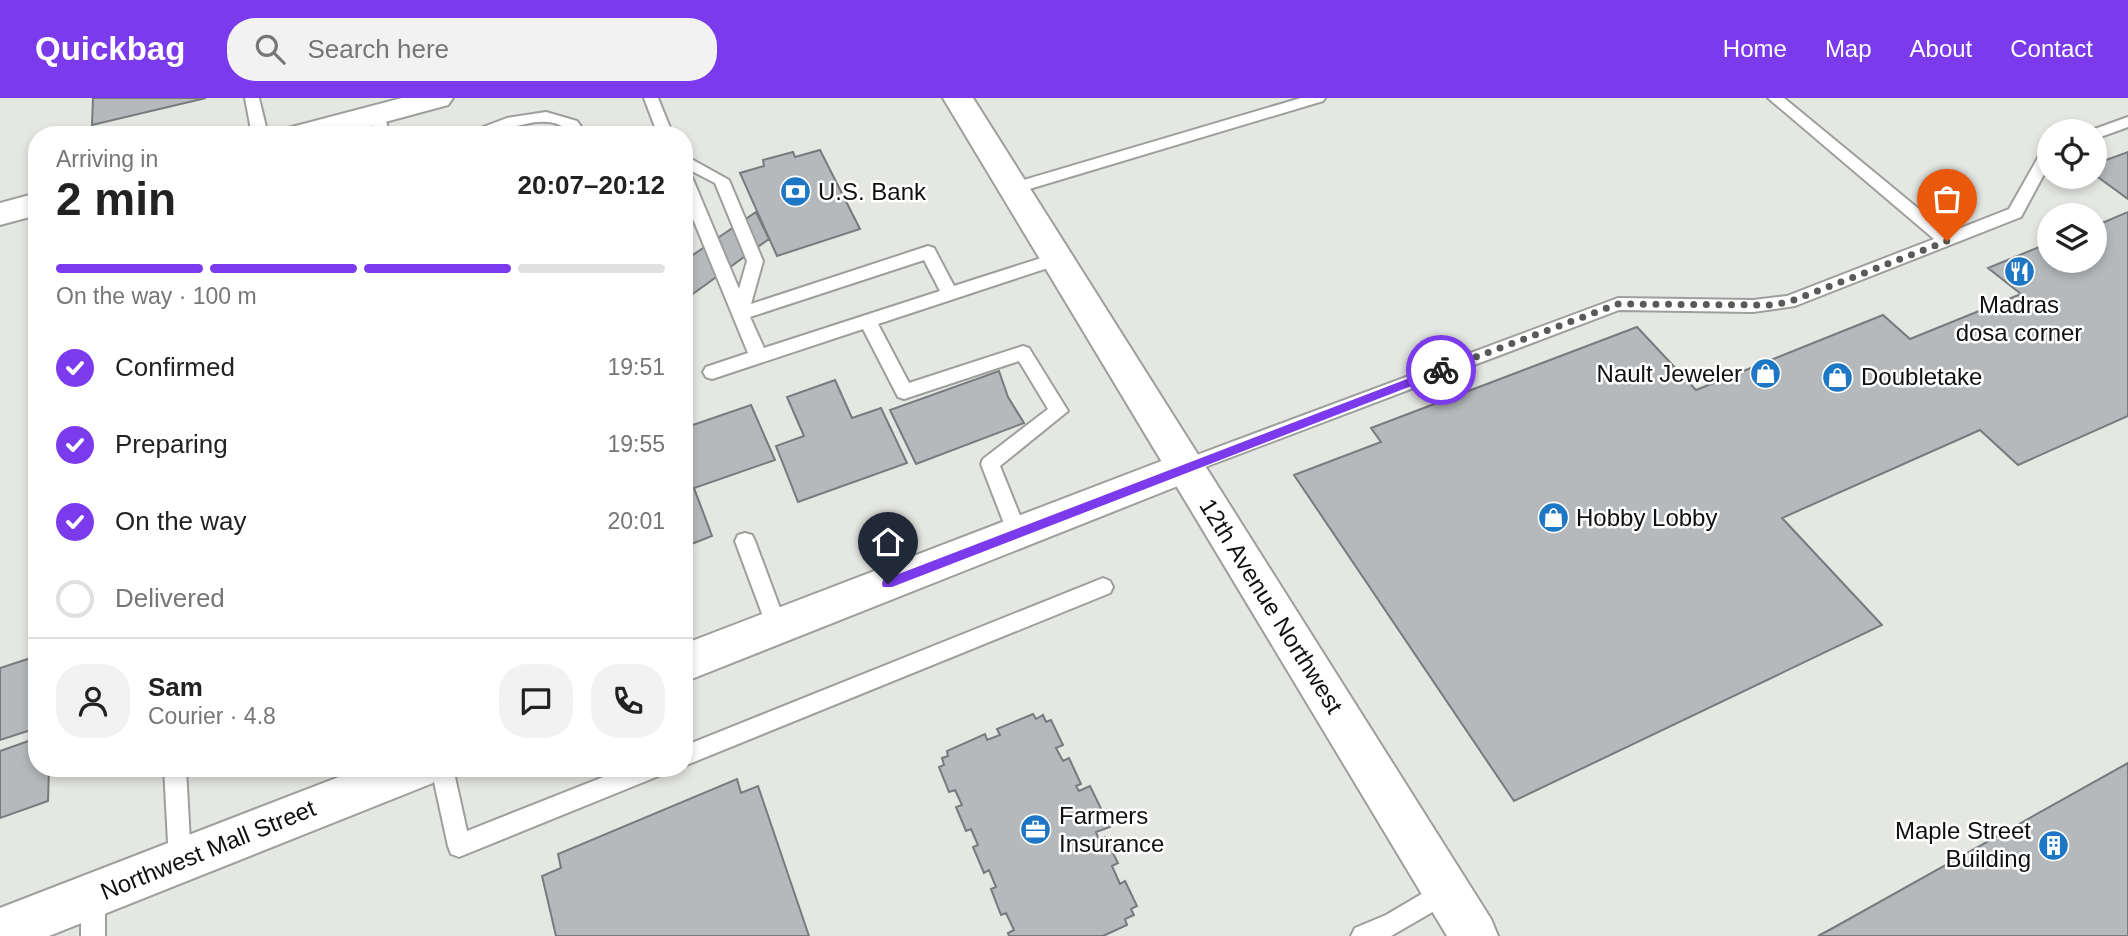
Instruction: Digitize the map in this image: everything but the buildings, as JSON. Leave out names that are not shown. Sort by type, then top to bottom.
[{"type":"street","points":[[380,124],[438,98]]},
{"type":"street","name":"12th Avenue Northwest","points":[[958,98],[1016,188],[1474,936]]},
{"type":"street","points":[[0,214],[28,206]]},
{"type":"street","points":[[693,660],[1185,467]]},
{"type":"street","name":"Northwest Mall Street","points":[[0,932],[93,916],[180,861],[394,777]]},
{"type":"lane","points":[[252,98],[258,126]]},
{"type":"lane","points":[[651,98],[663,126]]},
{"type":"lane","points":[[1016,188],[1318,98]]},
{"type":"lane","points":[[1775,98],[1947,241]]},
{"type":"lane","points":[[504,126],[550,114],[574,126]]},
{"type":"lane","points":[[2107,130],[2128,122]]},
{"type":"lane","points":[[693,165],[721,180],[755,261],[740,314]]},
{"type":"lane","points":[[1185,467],[1608,307],[1629,304],[1771,305],[1789,302],[2015,212],[2037,173]]},
{"type":"lane","points":[[693,199],[758,356]]},
{"type":"lane","points":[[740,314],[928,252],[950,294]]},
{"type":"lane","points":[[712,372],[1059,258]]},
{"type":"lane","points":[[868,321],[904,392],[1023,353],[1059,411],[990,464],[1017,533]]},
{"type":"lane","points":[[891,535],[910,575]]},
{"type":"lane","points":[[745,541],[777,627]]},
{"type":"lane","points":[[693,752],[1103,587]]},
{"type":"lane","points":[[175,777],[180,861]]},
{"type":"lane","points":[[444,777],[459,846],[631,777]]},
{"type":"lane","points":[[1363,936],[1394,922],[1447,891]]},
{"type":"way so far","points":[[1441,370],[1618,304],[1753,306],[1789,302],[1947,241]]},
{"type":"place","name":"U.S. Bank","points":[[795,192]]},
{"type":"place","name":"Madras dosa corner","points":[[2019,271]]},
{"type":"place","name":"Nault Jeweler","points":[[1765,374]]},
{"type":"place","name":"Doubletake","points":[[1838,377]]},
{"type":"place","name":"Hobby Lobby","points":[[1553,518]]},
{"type":"place","name":"Farmers Insurance","points":[[1036,830]]},
{"type":"place","name":"Maple Street Building","points":[[2054,845]]},
{"type":"route","points":[[888,584],[1441,370]]}]
